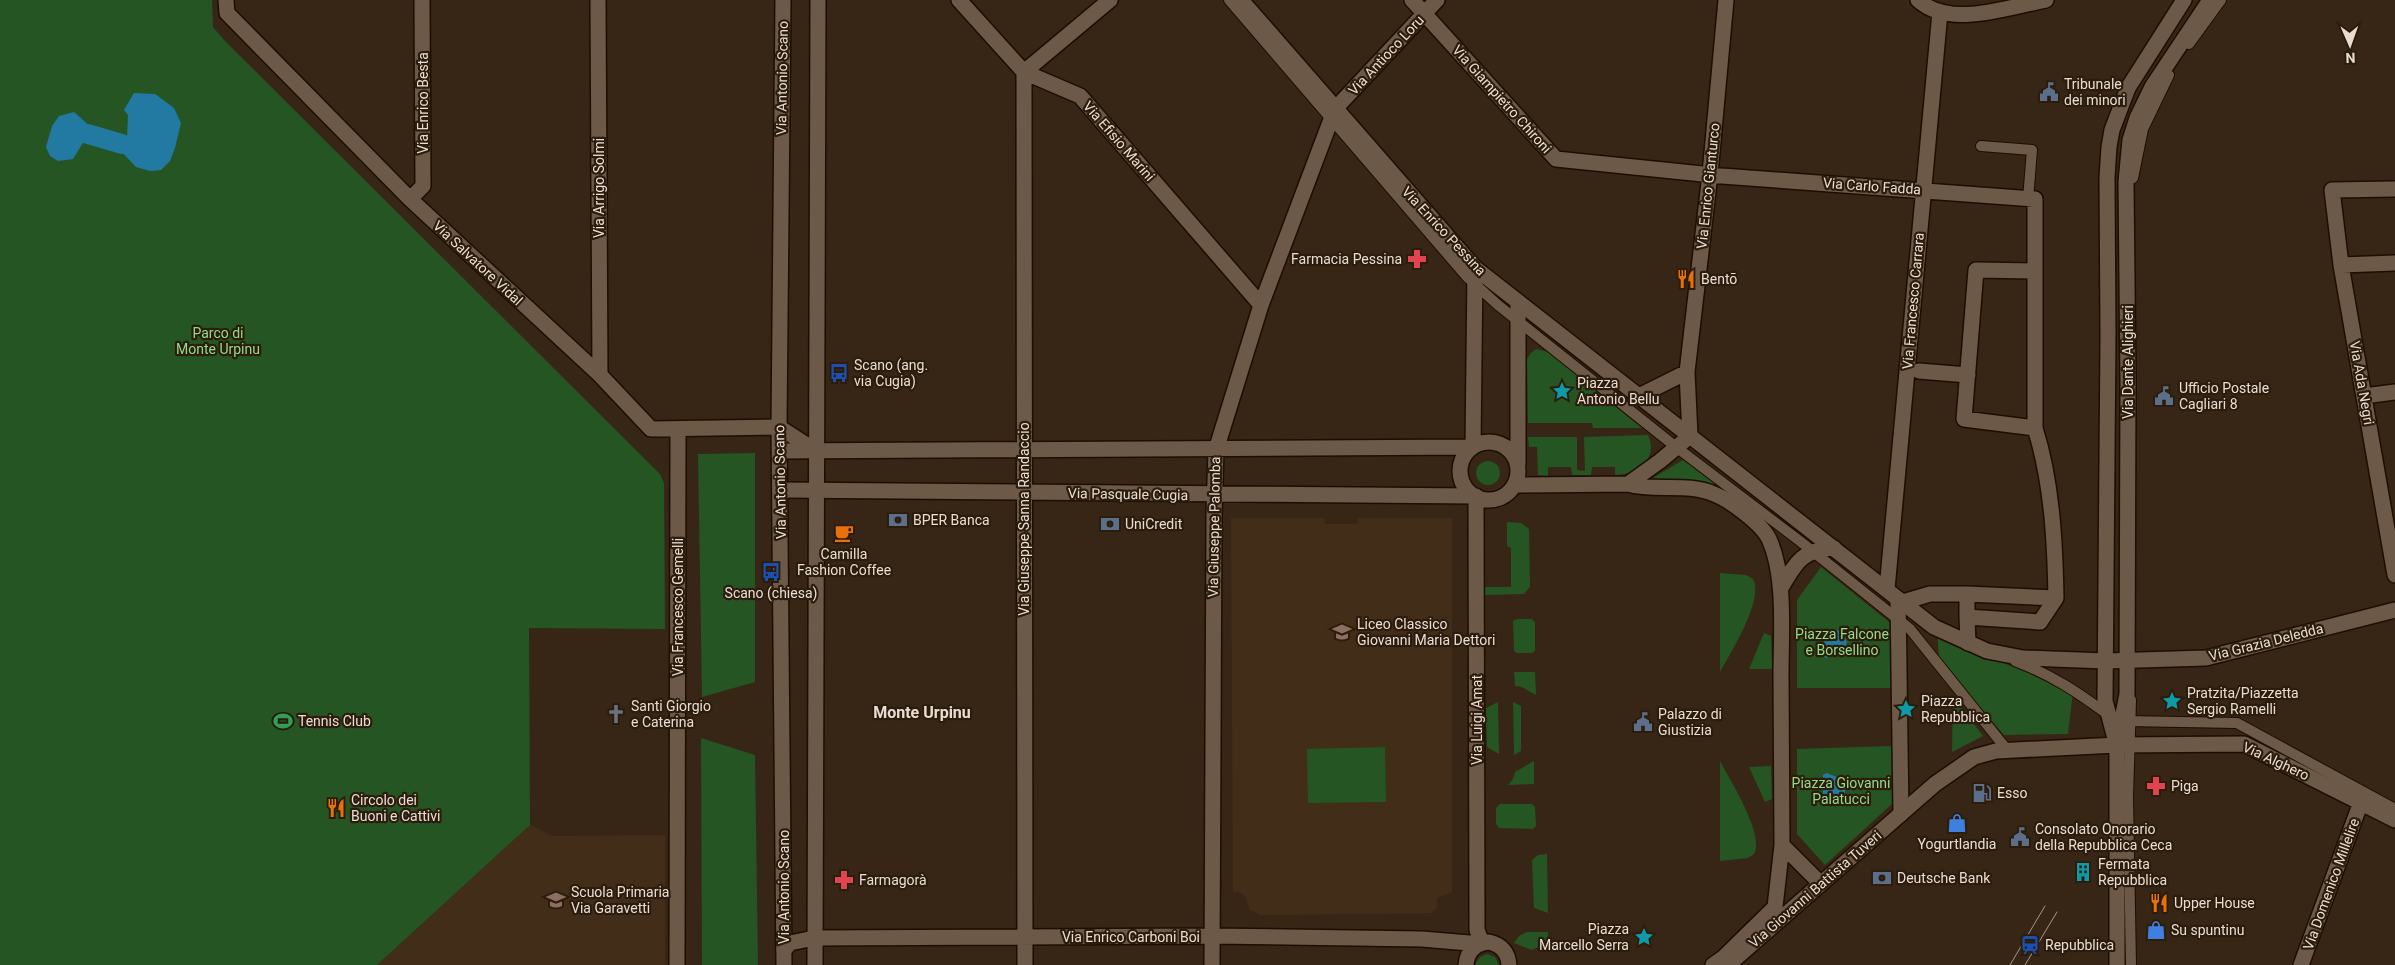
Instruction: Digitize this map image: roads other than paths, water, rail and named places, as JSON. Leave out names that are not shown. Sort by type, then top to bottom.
[{"type":"street","name":"Via Salvatore Vidal","points":[[226,0],[227,13],[410,200],[600,375],[651,428],[779,427]]},
{"type":"street","name":"Via Enrico Besta","points":[[410,200],[423,186],[422,0]]},
{"type":"street","name":"Via Arrigo Solmi","points":[[598,0],[600,375]]},
{"type":"street","name":"Via Antonio Scano","points":[[783,0],[779,427],[784,958]]},
{"type":"street","points":[[814,965],[818,0]]},
{"type":"street","name":"Via Efisio Marini","points":[[959,0],[1024,72],[1080,96],[1261,305]]},
{"type":"street","points":[[1024,72],[1110,0]]},
{"type":"street","name":"Via Enrico Pessina","points":[[1241,0],[1333,114],[1474,276],[1518,302],[1834,548]]},
{"type":"street","name":"Via Giampietro Chironi","points":[[1412,0],[1556,159],[1710,174]]},
{"type":"street","name":"Via Antioco Loru","points":[[1333,114],[1437,0]]},
{"type":"street","name":"Via Enrico Gianturco","points":[[1690,436],[1687,372],[1710,174],[1726,0]]},
{"type":"street","points":[[1918,0],[1940,12],[1961,16],[2046,0]]},
{"type":"street","name":"Via Dante Alighieri","points":[[2120,720],[2105,701],[2108,336],[2107,177],[2109,147],[2114,123],[2128,88],[2184,0]]},
{"type":"street","name":"Via Dante Alighieri","points":[[2118,965],[2124,745],[2120,720],[2127,694],[2130,662],[2126,182],[2130,140],[2137,118],[2152,87],[2210,0]]},
{"type":"street","name":"Via Francesco Carrara","points":[[1901,814],[1899,620],[1896,597],[1923,190],[1940,12]]},
{"type":"street","name":"Via Giuseppe Sanna Randaccio","points":[[1024,72],[1025,965]]},
{"type":"street","name":"Via Giuseppe Palomba","points":[[1212,965],[1214,495],[1216,450],[1261,305],[1333,114]]},
{"type":"street","name":"Via Carlo Fadda","points":[[1710,174],[2031,199]]},
{"type":"street","name":"Via Ada Negri","points":[[2395,189],[2332,190],[2341,265],[2395,575]]},
{"type":"street","points":[[1967,617],[2040,622],[2056,598],[2055,550],[2044,455],[2035,428],[2035,271],[2031,199]]},
{"type":"street","points":[[2341,265],[2395,263]]},
{"type":"street","points":[[2035,271],[1976,270],[1964,419],[2035,428]]},
{"type":"street","points":[[1472,447],[1474,276]]},
{"type":"street","points":[[1517,478],[1515,457],[1507,448],[1496,442],[1482,442],[1472,447],[1463,457],[1460,472],[1462,483],[1482,500],[1498,500],[1517,478],[1518,302]]},
{"type":"street","points":[[1919,371],[1968,376]]},
{"type":"street","points":[[1639,396],[1687,372]]},
{"type":"street","points":[[2364,396],[2395,392]]},
{"type":"street","points":[[779,427],[816,451]]},
{"type":"street","name":"Via Francesco Gemelli","points":[[677,965],[678,428]]},
{"type":"street","points":[[1628,484],[1690,436]]},
{"type":"street","points":[[780,451],[1216,450],[1472,447]]},
{"type":"street","points":[[1517,478],[1628,484],[1642,488],[1676,487],[1700,490],[1715,494],[1736,508],[1758,524],[1770,540],[1781,588],[1782,845],[1775,907],[1713,965]]},
{"type":"street","name":"Via Pasquale Cugia","points":[[781,490],[1476,496]]},
{"type":"street","name":"Via Luigi Amat","points":[[1476,496],[1477,930],[1481,943]]},
{"type":"street","points":[[1781,588],[1802,557],[1813,551],[1834,548],[1934,627],[1987,651],[2024,658],[2106,661]]},
{"type":"street","points":[[1896,597],[1930,594],[1967,594],[2056,598]]},
{"type":"street","points":[[1967,594],[1968,642]]},
{"type":"street","name":"Via Grazia Deledda","points":[[2106,661],[2130,662],[2206,658],[2395,610]]},
{"type":"street","name":"Via Alghero","points":[[2124,745],[2244,744],[2395,820]]},
{"type":"street","points":[[1901,814],[1935,784],[1974,758],[2008,751],[2124,745]]},
{"type":"street","name":"Via Domenico Millelire","points":[[2301,965],[2361,802]]},
{"type":"street","name":"Via Giovanni Battista Tuveri","points":[[1728,965],[1901,814]]},
{"type":"street","points":[[1782,845],[1821,884]]},
{"type":"street","name":"Via Enrico Carboni Boi","points":[[784,958],[790,943],[814,938],[1211,936],[1422,938],[1493,943],[1502,948],[1506,953],[1509,965]]},
{"type":"street","points":[[1466,965],[1470,952],[1481,943]]},
{"type":"lane","points":[[1229,0],[1333,114]]},
{"type":"lane","points":[[2130,662],[2133,174],[2143,129],[2162,86],[2221,0]]},
{"type":"lane","points":[[1981,146],[2032,150],[2031,199]]},
{"type":"lane","points":[[1474,276],[1518,320],[1676,447],[1813,551],[1910,629],[2008,751]]},
{"type":"lane","points":[[1987,651],[2036,669],[2077,691],[2120,720]]},
{"type":"lane","name":"Via Alghero","points":[[2120,720],[2237,723],[2395,809]]},
{"type":"lane","points":[[2124,745],[2128,796],[2131,965]]},
{"type":"water","points":[[134,93],[155,94],[174,108],[181,123],[170,161],[161,170],[150,171],[136,167],[118,148],[127,139],[128,115],[124,110]]},
{"type":"water","points":[[74,112],[92,128],[73,159],[58,161],[50,156],[46,147],[52,126],[59,116]]},
{"type":"water","points":[[1830,629],[1841,631],[1847,642],[1844,651],[1826,658],[1824,656],[1824,634]]},
{"type":"water","points":[[1826,773],[1848,781],[1844,794],[1835,802],[1829,801],[1823,796],[1823,775]]},
{"type":"waterway","points":[[88,134],[122,144]]},
{"type":"tram line","points":[[2010,965],[2045,906]]},
{"type":"tram line","points":[[2025,965],[2057,912]]},
{"type":"place","name":"Tribunale dei minori","points":[[2049,92]]},
{"type":"place","name":"Farmacia Pessina","points":[[1417,259]]},
{"type":"place","name":"Bentō","points":[[1686,279]]},
{"type":"place","name":"Scano (ang. via Cugia)","points":[[839,373]]},
{"type":"place","name":"Piazza Antonio Bellu","points":[[1562,391]]},
{"type":"place","name":"Ufficio Postale Cagliari 8","points":[[2164,396]]},
{"type":"place","name":"BPER Banca","points":[[898,520]]},
{"type":"place","name":"UniCredit","points":[[1110,524]]},
{"type":"place","name":"Camilla Fashion Coffee","points":[[844,533]]},
{"type":"place","name":"Scano (chiesa)","points":[[771,572]]},
{"type":"place","name":"Liceo Classico Giovanni Maria Dettori","points":[[1342,632]]},
{"type":"place","name":"Pratzita/Piazzetta Sergio Ramelli","points":[[2172,701]]},
{"type":"place","name":"Piazza Repubblica","points":[[1906,709]]},
{"type":"place","name":"Santi Giorgio e Caterina","points":[[616,714]]},
{"type":"place","name":"Tennis Club","points":[[283,721]]},
{"type":"place","name":"Palazzo di Giustizia","points":[[1643,722]]},
{"type":"place","name":"Piga","points":[[2156,786]]},
{"type":"place","name":"Esso","points":[[1982,793]]},
{"type":"place","name":"Circolo dei Buoni e Cattivi","points":[[336,808]]},
{"type":"place","name":"Yogurtlandia","points":[[1957,823]]},
{"type":"place","name":"Consolato Onorario della Repubblica Ceca","points":[[2020,837]]},
{"type":"place","name":"Fermata Repubblica","points":[[2083,872]]},
{"type":"place","name":"Deutsche Bank","points":[[1882,878]]},
{"type":"place","name":"Farmagorà","points":[[844,880]]},
{"type":"place","name":"Scuola Primaria Via Garavetti","points":[[556,900]]},
{"type":"place","name":"Upper House","points":[[2159,903]]},
{"type":"place","name":"Su spuntinu","points":[[2156,930]]},
{"type":"place","name":"Piazza Marcello Serra","points":[[1644,937]]},
{"type":"place","name":"Repubblica","points":[[2030,945]]},
{"type":"district","name":"Monte Urpinu","points":[[922,712]]},
{"type":"park label","name":"Parco di Monte Urpinu","points":[[218,342]]},
{"type":"park label","name":"Piazza Falcone e Borsellino","points":[[1842,642]]},
{"type":"park label","name":"Piazza Giovanni Palatucci","points":[[1841,792]]}]
